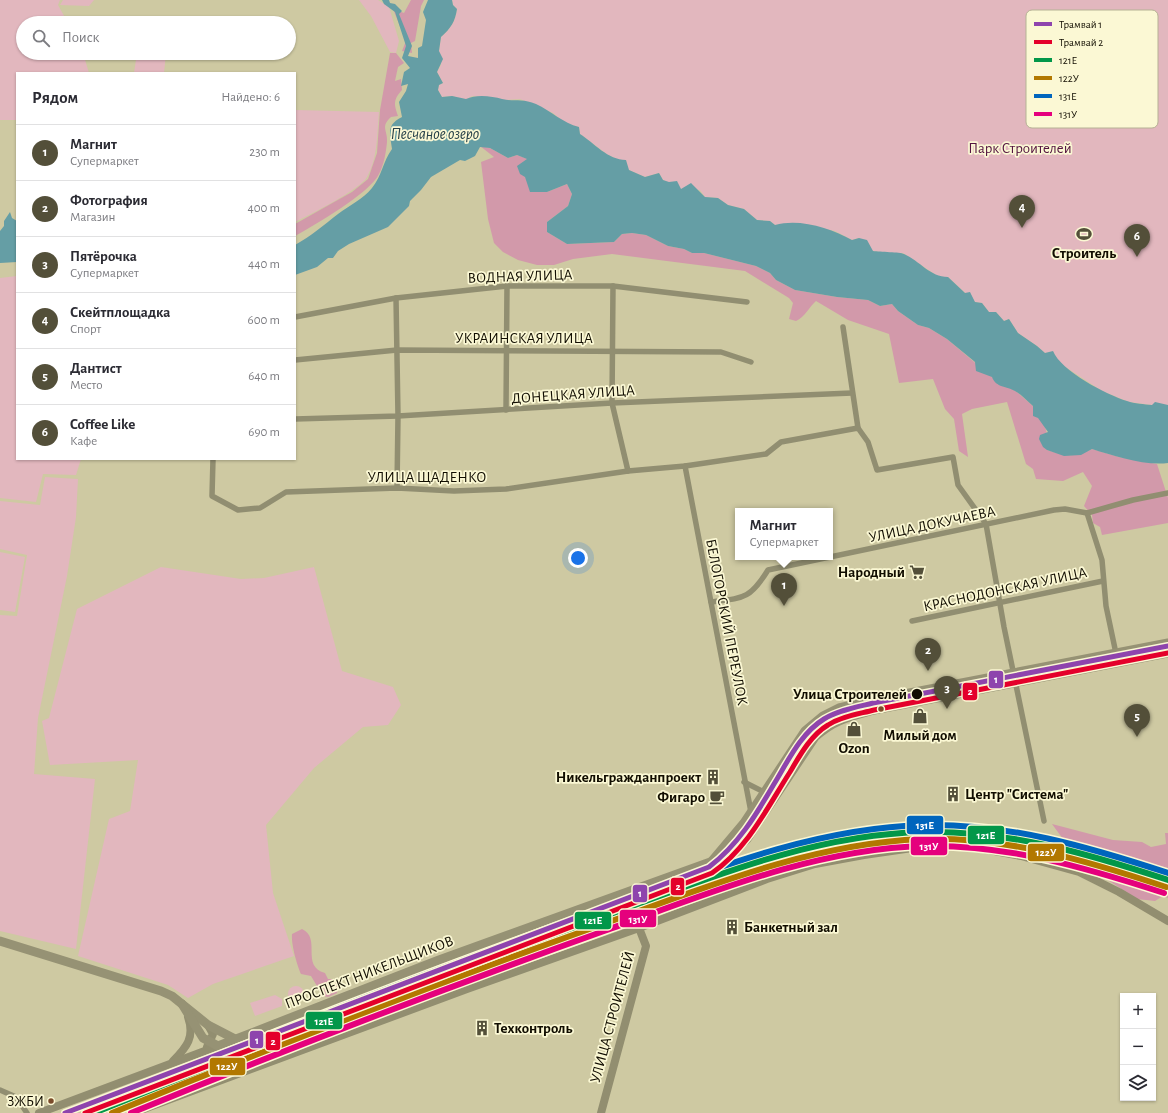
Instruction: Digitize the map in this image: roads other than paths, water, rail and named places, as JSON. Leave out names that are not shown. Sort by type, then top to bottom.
[{"type":"main road","points":[[710,863],[736,850],[747,839],[782,784],[815,737],[840,719],[874,710],[1094,667],[1117,658],[1168,643]]},
{"type":"main road","points":[[710,863],[744,823],[805,731],[818,720],[839,708],[873,700],[1093,658],[1117,658],[1168,653]]},
{"type":"main road","points":[[133,1113],[453,994],[639,928],[767,879],[815,864],[933,845],[962,845],[1061,866],[1103,883],[1168,921]]},
{"type":"main road","name":"ПРОСПЕКТ НИКЕЛЬЩИКОВ","points":[[39,1113],[170,1064],[200,1052],[214,1044],[235,1039],[440,960],[710,863]]},
{"type":"main road","name":"УЛИЦА СТРОИТЕЛЕЙ","points":[[601,1113],[646,946],[639,928]]},
{"type":"main road","points":[[0,941],[161,991],[208,1025],[235,1039]]},
{"type":"main road","points":[[183,1006],[203,1038],[214,1044]]},
{"type":"main road","points":[[170,1064],[188,1045],[191,1038],[190,1022],[183,1006]]},
{"type":"main road","points":[[208,1025],[212,1032],[214,1044]]},
{"type":"street","name":"ВОДНАЯ УЛИЦА","points":[[296,317],[396,298],[507,286],[613,286],[747,302]]},
{"type":"street","points":[[506,410],[507,286]]},
{"type":"street","points":[[613,286],[612,403],[628,471]]},
{"type":"street","points":[[396,298],[398,416],[397,488]]},
{"type":"street","points":[[843,327],[858,428],[868,442],[877,470],[953,457],[958,485],[986,524],[1044,821]]},
{"type":"street","name":"УКРАИНСКАЯ УЛИЦА","points":[[296,360],[396,350],[507,349],[721,352],[751,362]]},
{"type":"street","name":"ДОНЕЦКАЯ УЛИЦА","points":[[296,419],[398,416],[612,403],[852,393]]},
{"type":"street","name":"УЛИЦА ЩАДЕНКО","points":[[214,460],[212,496],[238,510],[260,508],[286,492],[397,488],[454,491],[506,489],[628,471],[685,466],[766,454],[781,442],[858,428]]},
{"type":"street","name":"БЕЛОГОРСКИЙ ПЕРЕУЛОК","points":[[685,466],[750,812]]},
{"type":"street","name":"УЛИЦА ДОКУЧАЕВА","points":[[833,557],[986,524],[1065,509],[1087,513],[1133,500],[1168,494]]},
{"type":"street","points":[[1087,513],[1102,560],[1103,581],[1117,658]]},
{"type":"street","name":"УЛИЦА ДОКУЧАЕВА","points":[[711,602],[745,597],[756,587],[768,570],[818,560]]},
{"type":"street","name":"КРАСНОДОНСКАЯ УЛИЦА","points":[[912,621],[1000,601],[1103,581]]},
{"type":"street","points":[[1093,658],[1094,667]]},
{"type":"street","points":[[924,690],[926,700]]},
{"type":"street","points":[[873,700],[874,710]]},
{"type":"street","points":[[773,778],[782,784]]},
{"type":"street","points":[[773,778],[782,784]]},
{"type":"street","points":[[744,782],[774,797]]},
{"type":"street","points":[[750,812],[760,818]]},
{"type":"street","points":[[744,823],[754,828]]},
{"type":"street","points":[[0,1090],[16,1097],[26,1113]]},
{"type":"water","name":"Песчаное озеро","points":[[382,0],[389,0],[390,3],[395,4],[402,11],[399,14],[412,46],[408,56],[418,58],[418,48],[422,46],[426,20],[423,12],[428,0],[452,0],[453,5],[457,9],[456,14],[454,21],[441,37],[439,51],[443,59],[437,72],[443,83],[439,85],[438,90],[442,97],[452,96],[466,99],[474,96],[484,96],[531,102],[568,123],[579,127],[580,134],[607,154],[626,160],[629,170],[645,177],[659,173],[663,180],[669,182],[677,181],[681,189],[691,183],[705,197],[718,198],[728,205],[744,209],[757,220],[770,221],[775,225],[794,223],[815,225],[852,240],[859,238],[867,240],[873,251],[898,253],[910,257],[930,272],[948,277],[965,293],[970,292],[975,302],[982,303],[989,312],[996,312],[1004,321],[1009,319],[1018,333],[1045,353],[1053,351],[1065,366],[1097,388],[1133,403],[1152,405],[1155,402],[1168,405],[1168,463],[1159,464],[1140,462],[1092,449],[1081,455],[1064,456],[1047,450],[1043,447],[1039,439],[1040,435],[1048,432],[1038,418],[1033,416],[1033,406],[1012,389],[999,385],[992,377],[976,371],[975,362],[947,339],[929,328],[918,325],[898,311],[892,304],[880,306],[868,300],[837,297],[795,290],[776,280],[770,273],[756,266],[704,253],[692,253],[684,249],[668,246],[646,235],[632,233],[622,234],[614,242],[567,244],[547,232],[547,222],[568,206],[572,194],[567,184],[547,192],[530,192],[525,177],[520,174],[517,166],[527,159],[517,155],[508,158],[490,148],[480,147],[475,156],[465,161],[460,160],[431,177],[410,201],[409,206],[388,227],[349,244],[338,251],[333,258],[328,258],[317,267],[296,275],[296,244],[368,192],[378,179],[386,158],[392,149],[390,130],[393,123],[402,117],[399,102],[406,91],[408,84],[401,86],[404,72],[410,68],[402,58],[406,46],[395,12],[384,4]]},
{"type":"water","points":[[10,212],[12,218],[16,220],[16,262],[0,263],[0,231],[4,226],[4,221]]},
{"type":"railway","points":[[105,1113],[431,983],[629,911],[797,856],[834,846],[859,841],[910,838],[948,838],[985,841],[1058,853],[1094,862],[1168,885]]},
{"type":"tram line","name":"1","points":[[65,1113],[709,867],[729,849],[746,829],[790,757],[808,732],[824,719],[836,713],[873,703],[1168,646]]},
{"type":"tram line","name":"2","points":[[85,1113],[712,873],[736,852],[756,827],[811,740],[822,729],[839,719],[874,710],[1168,653]]},
{"type":"place","name":"Скейтплощадка","points":[[1022,228]]},
{"type":"place","name":"Строитель","points":[[1084,234]]},
{"type":"place","name":"Coffee Like","points":[[1137,257]]},
{"type":"place","name":"Народный","points":[[917,572]]},
{"type":"place","name":"Магнит","points":[[784,606]]},
{"type":"place","name":"Фотография","points":[[928,671]]},
{"type":"place","name":"Улица Строителей","points":[[917,694]]},
{"type":"place","name":"Пятёрочка","points":[[947,709]]},
{"type":"place","name":"Милый дом","points":[[920,716]]},
{"type":"place","name":"Ozon","points":[[854,729]]},
{"type":"place","name":"Дантист","points":[[1137,737]]},
{"type":"place","name":"Никельгражданпроект","points":[[713,777]]},
{"type":"place","name":"Центр \"Система\"","points":[[953,794]]},
{"type":"place","name":"Фигаро","points":[[717,797]]},
{"type":"place","name":"Банкетный зал","points":[[732,927]]},
{"type":"place","name":"Техконтроль","points":[[482,1028]]},
{"type":"place","name":"ЗЖБИ","points":[[51,1101]]},
{"type":"park label","name":"Парк Строителей","points":[[1020,148]]}]
